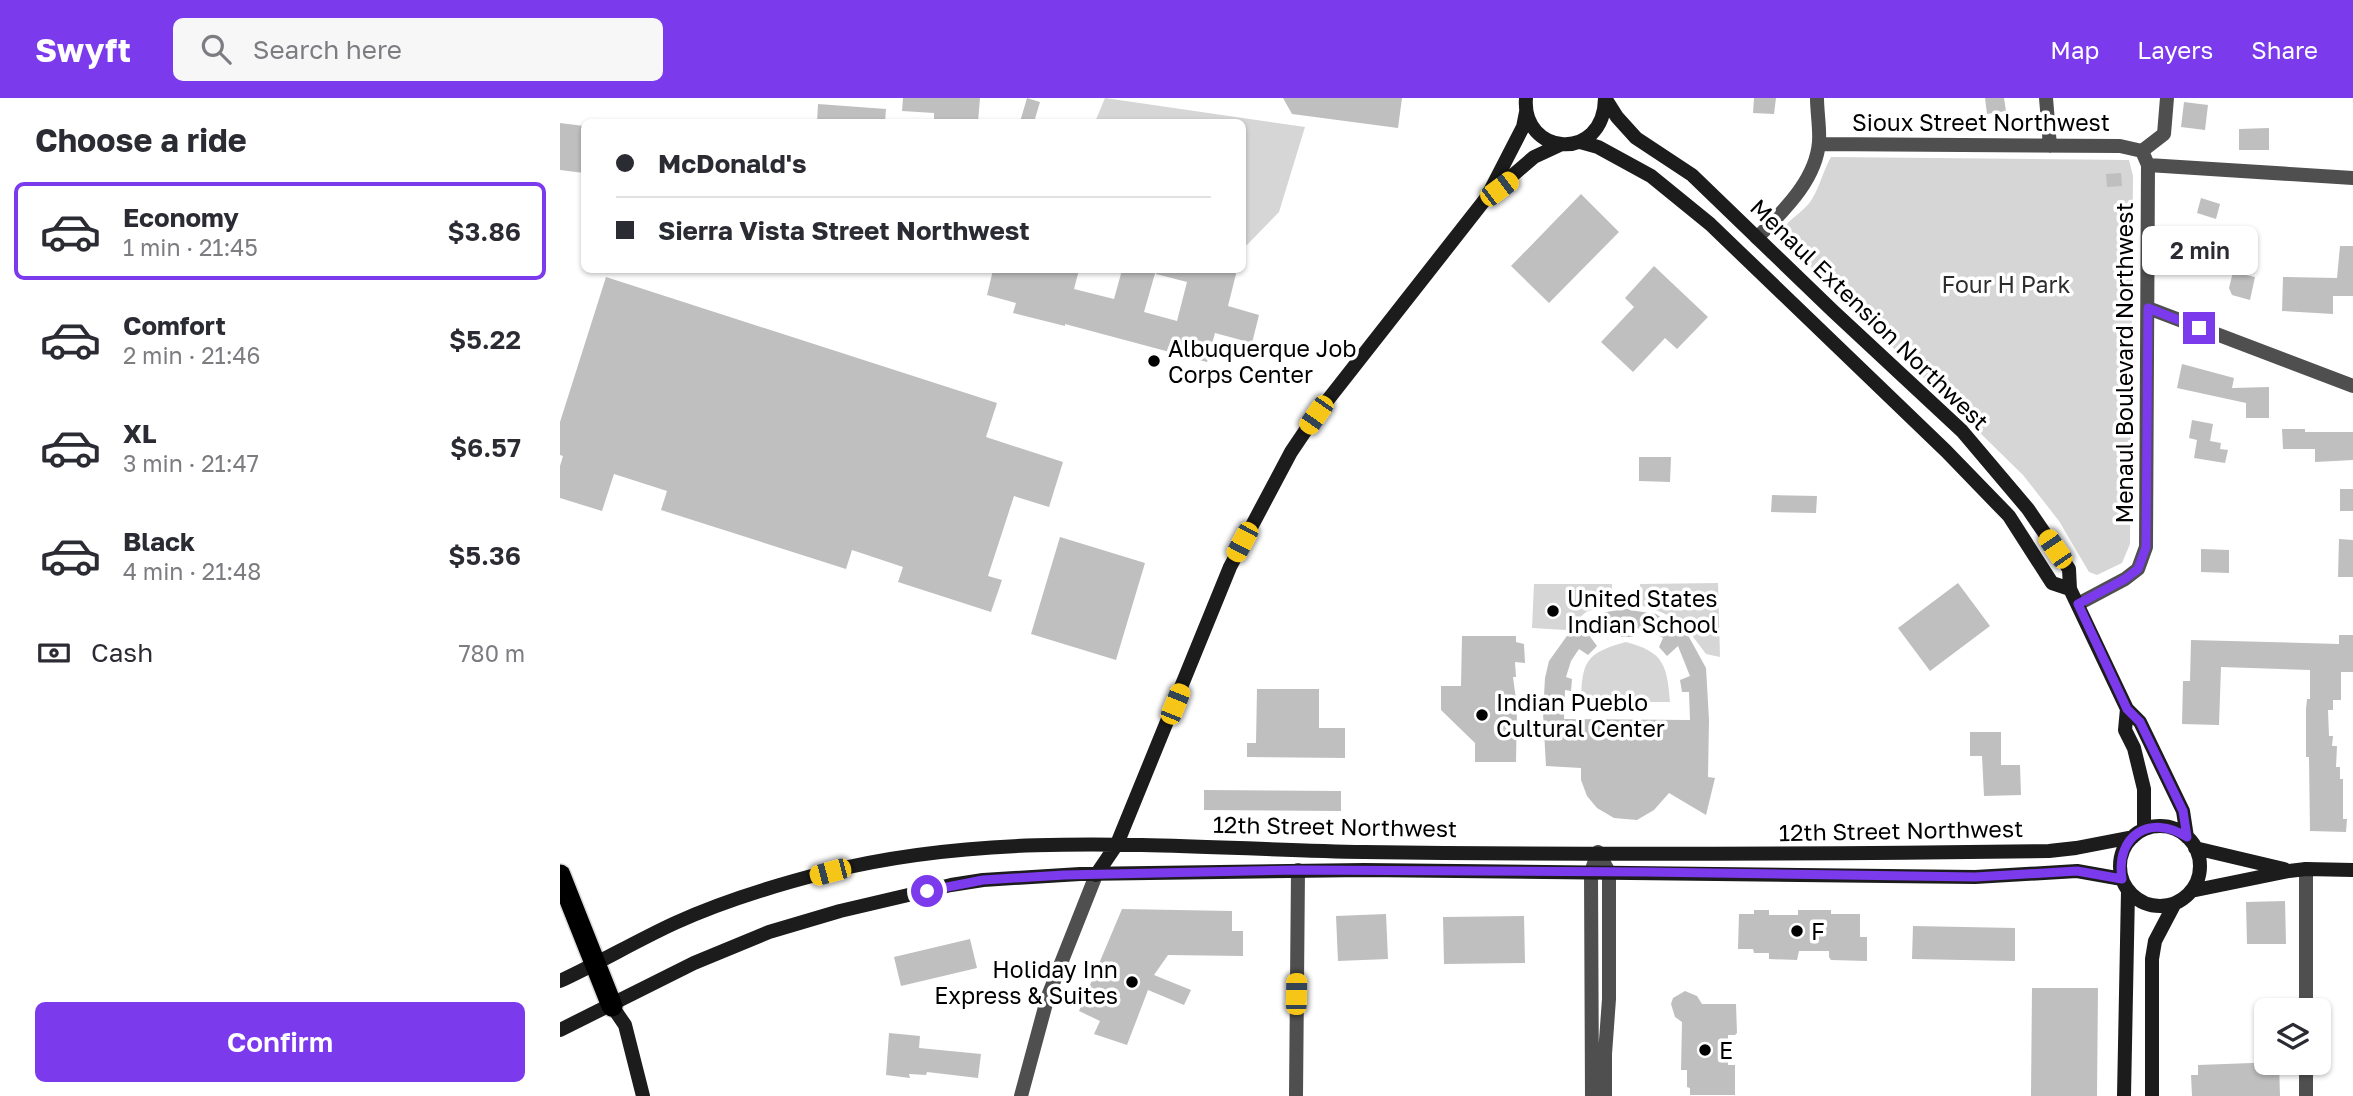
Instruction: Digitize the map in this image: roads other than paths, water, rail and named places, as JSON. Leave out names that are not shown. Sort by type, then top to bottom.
[{"type":"highway","points":[[560,875],[612,1006]]},
{"type":"main road","points":[[1487,197],[1534,157],[1562,144],[1580,142],[1591,135],[1600,125],[1605,112],[1605,98]]},
{"type":"main road","name":"Menaul Extension Northwest","points":[[1605,98],[1617,117],[1636,138],[1692,175],[1833,312],[1962,430],[2035,519],[2069,569],[2070,589],[2127,709]]},
{"type":"main road","points":[[1526,105],[1531,124],[1538,134],[1549,141],[1562,144]]},
{"type":"main road","points":[[1096,875],[1117,844],[1230,567],[1291,452],[1325,404],[1487,197],[1523,127],[1526,105]]},
{"type":"main road","name":"Menaul Extension Northwest","points":[[1580,142],[1598,147],[1651,176],[1710,224],[2009,516],[2052,583],[2070,589]]},
{"type":"main road","points":[[2124,1096],[2125,885],[2120,866],[2122,853],[2138,833],[2144,789],[2134,748],[2125,730],[2127,709]]},
{"type":"main road","points":[[2127,709],[2140,722],[2183,811],[2191,843],[2199,860],[2199,874],[2191,891]]},
{"type":"main road","points":[[2138,833],[2164,827],[2176,830],[2191,843],[2289,871]]},
{"type":"main road","name":"12th Street Northwest","points":[[560,981],[677,922],[760,891],[830,872],[946,851],[1117,844],[1363,852],[1782,854],[2049,851],[2076,848],[2138,833]]},
{"type":"main road","name":"12th Street Northwest","points":[[560,1030],[694,963],[769,932],[840,911],[983,880],[1298,870],[1975,877],[2077,871],[2125,885]]},
{"type":"main road","points":[[2125,885],[2137,900],[2162,906],[2175,903],[2191,891],[2289,871],[2353,870]]},
{"type":"main road","points":[[2152,1096],[2152,959],[2155,941],[2175,903]]},
{"type":"main road","points":[[612,1006],[625,1025],[643,1096]]},
{"type":"street","points":[[1757,238],[1793,200],[1811,169],[1819,144],[1816,98]]},
{"type":"street","points":[[2046,98],[2050,146]]},
{"type":"street","points":[[2145,158],[2164,134],[2167,98]]},
{"type":"street","name":"Sioux Street Northwest","points":[[1819,144],[2120,146],[2145,158],[2353,178]]},
{"type":"street","name":"Menaul Boulevard Northwest","points":[[2078,604],[2138,569],[2146,547],[2148,308],[2145,158]]},
{"type":"street","points":[[2148,308],[2353,386]]},
{"type":"street","points":[[1598,852],[1609,872],[1609,999],[1605,1096]]},
{"type":"street","points":[[1592,1096],[1591,872],[1598,852]]},
{"type":"street","points":[[2306,869],[2306,998]]},
{"type":"street","points":[[1296,1096],[1298,870]]},
{"type":"street","points":[[1021,1096],[1048,996],[1096,875]]},
{"type":"street","points":[[2306,1075],[2306,1096]]},
{"type":"place","name":"Albuquerque Job Corps Center","points":[[1154,361]]},
{"type":"place","name":"United States Indian School","points":[[1553,611]]},
{"type":"place","name":"Indian Pueblo Cultural Center","points":[[1482,715]]},
{"type":"place","name":"F","points":[[1797,931]]},
{"type":"place","name":"Holiday Inn Express & Suites","points":[[1132,982]]},
{"type":"place","name":"E","points":[[1705,1050]]},
{"type":"park label","name":"Four H Park","points":[[2006,284]]}]
